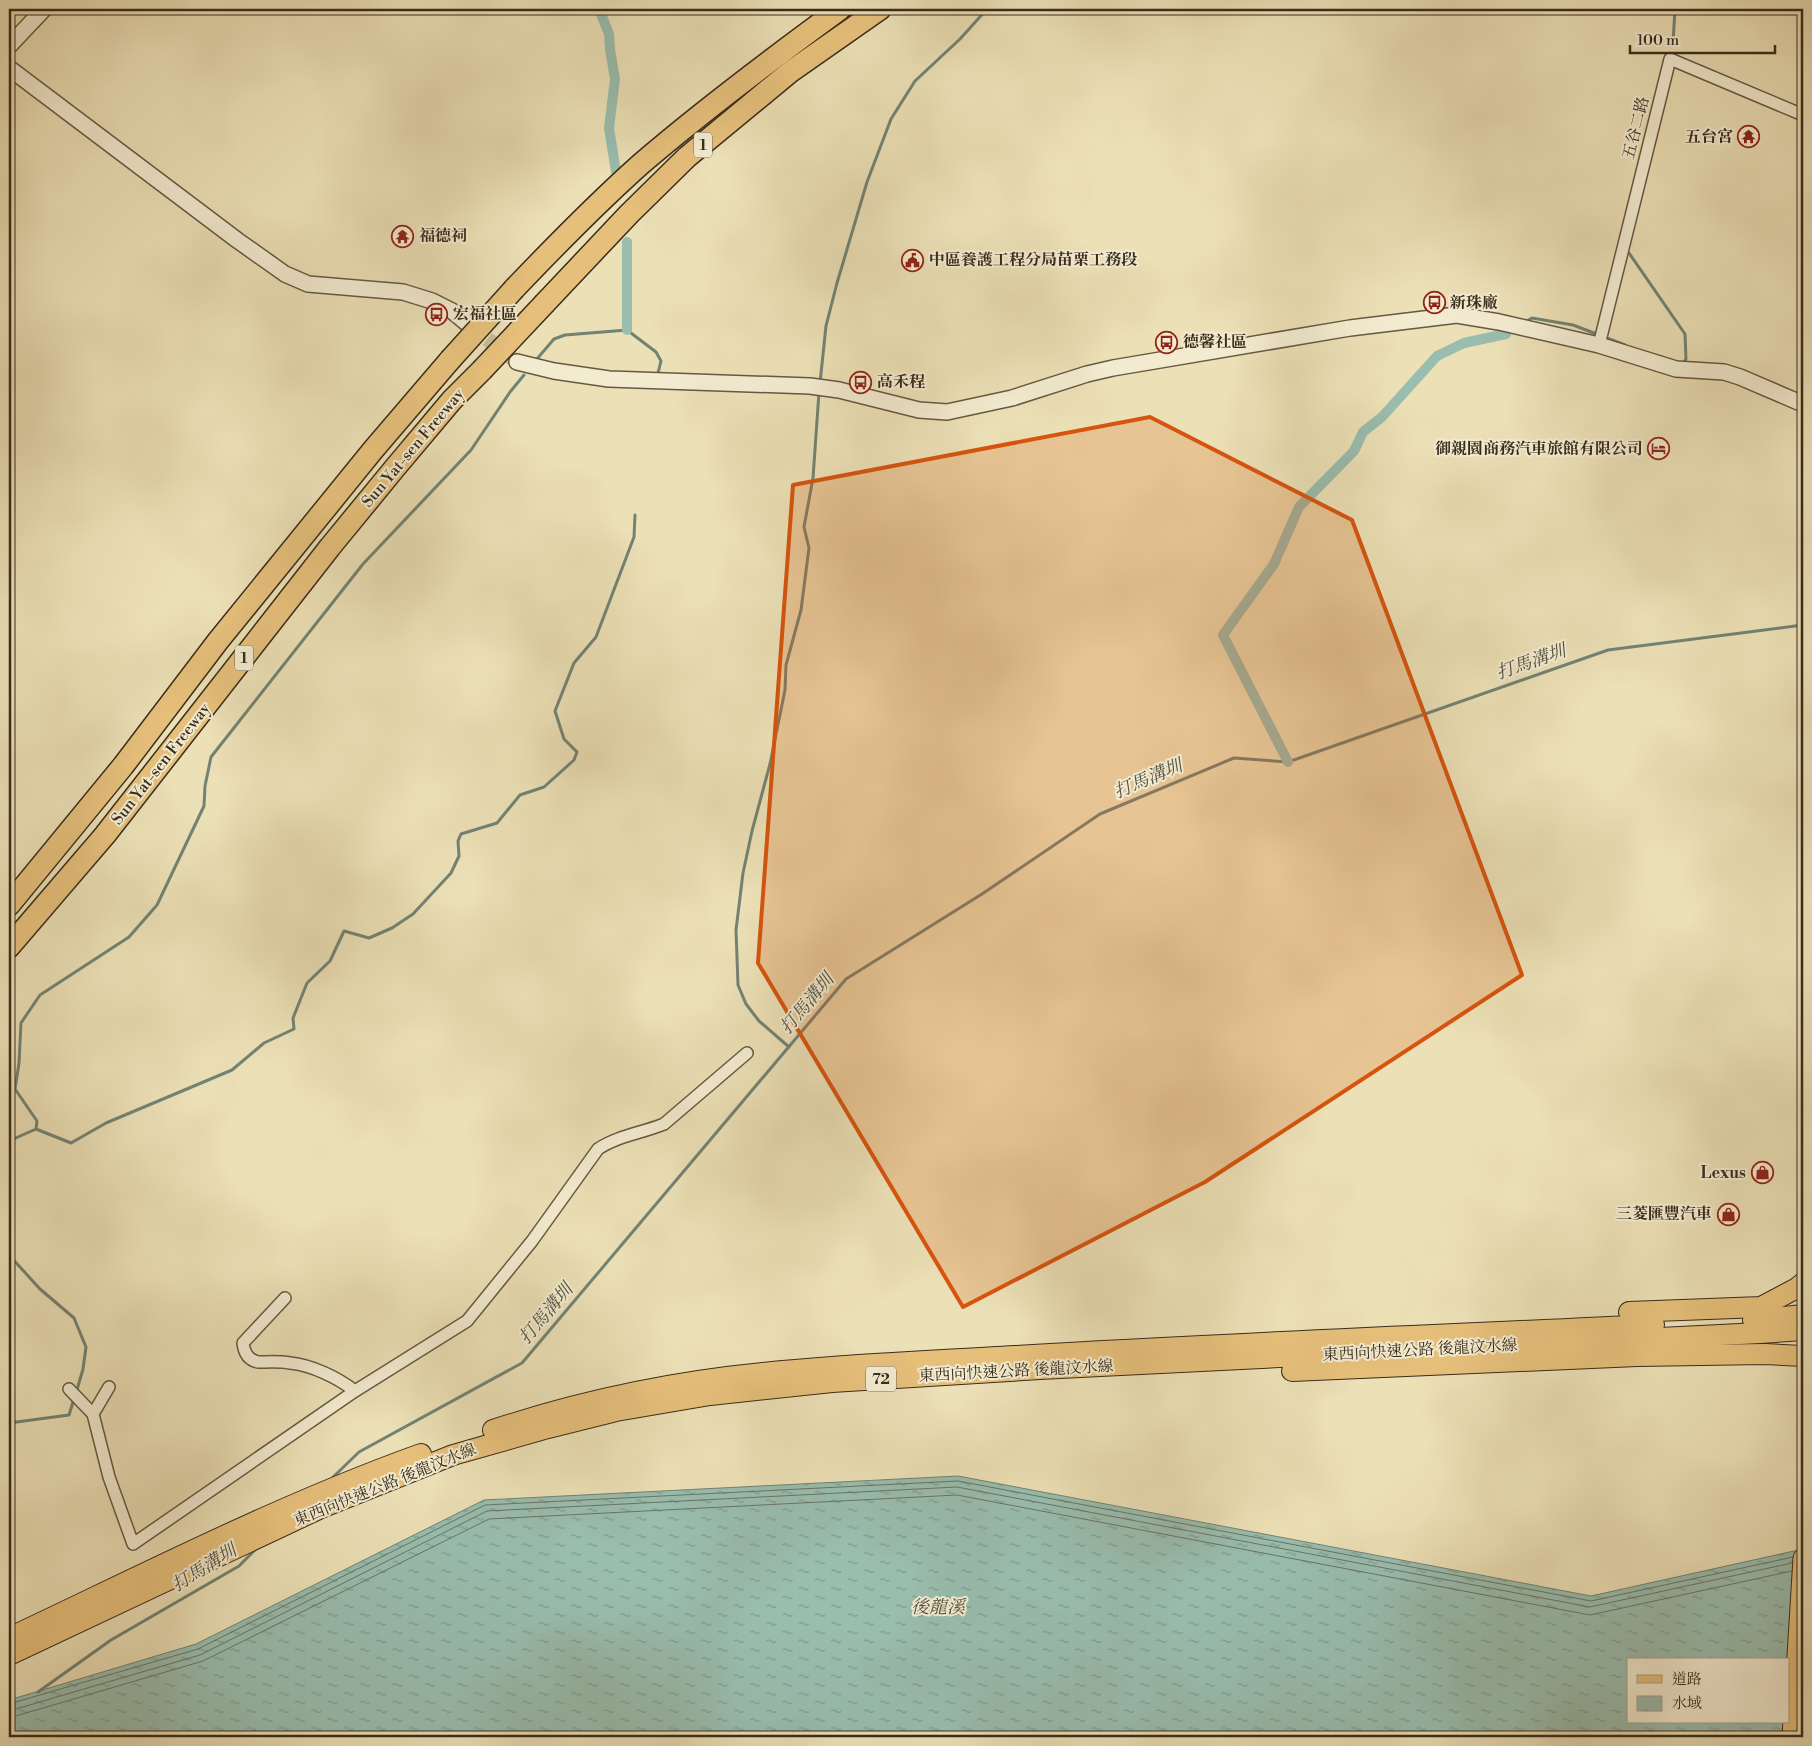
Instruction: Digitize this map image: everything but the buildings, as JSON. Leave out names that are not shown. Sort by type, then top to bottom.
[{"type":"highway","name":"Sun Yat-sen Freeway","points":[[9,905],[123,766],[218,641],[374,450],[450,360],[514,289],[570,230],[641,164],[753,72],[840,9]]},
{"type":"highway","name":"Sun Yat-sen Freeway","points":[[9,947],[106,834],[330,547],[452,400],[629,214],[687,157],[790,72],[880,9]]},
{"type":"highway","points":[[1761,1307],[1803,1283]]},
{"type":"highway","points":[[1071,1353],[1110,1343],[1312,1327],[1761,1307],[1803,1313]]},
{"type":"highway","name":"東西向快速公路 後龍汶水線","points":[[9,1638],[316,1495],[375,1470],[547,1412],[625,1394],[709,1379],[764,1372],[1071,1353],[1763,1319],[1803,1313]]},
{"type":"highway","name":"東西向快速公路 後龍汶水線","points":[[9,1655],[321,1508],[454,1455],[548,1428],[616,1412],[710,1395],[832,1382],[1803,1330]]},
{"type":"highway","points":[[1765,1354],[1803,1342]]},
{"type":"highway","points":[[1040,1370],[1079,1375],[1210,1374],[1637,1356],[1765,1354],[1803,1356]]},
{"type":"main road","points":[[1792,1737],[1803,1558]]},
{"type":"street","points":[[9,46],[44,9]]},
{"type":"street","name":"五谷二路","points":[[1600,342],[1670,59],[1803,115]]},
{"type":"street","points":[[9,68],[250,250],[285,274],[308,284],[403,292],[432,301],[452,311],[469,325]]},
{"type":"street","points":[[517,362],[554,371],[609,379],[839,390],[919,410],[947,412],[1012,398],[1087,374],[1113,368],[1350,328],[1457,315],[1600,342],[1676,370],[1724,372],[1803,404]]},
{"type":"street","points":[[69,1389],[93,1414],[109,1477],[133,1544],[355,1391],[467,1321],[532,1241],[598,1149],[609,1142],[648,1131],[664,1124],[747,1053]]},
{"type":"street","points":[[285,1298],[243,1343],[248,1357],[258,1362],[291,1362],[338,1378],[355,1391]]},
{"type":"street","points":[[93,1414],[109,1387]]},
{"type":"highlighted area","points":[[1150,417],[1352,520],[1522,975],[1205,1182],[963,1307],[758,963],[793,485]]},
{"type":"water","name":"後龍溪","points":[[958,1476],[1591,1596],[1803,1549],[1803,1737],[9,1737],[9,1700],[196,1644],[484,1500]]},
{"type":"waterway","points":[[599,9],[609,34],[615,79],[609,128],[616,172]]},
{"type":"waterway","points":[[820,383],[826,326],[837,283],[867,182],[891,119],[915,81],[960,39],[987,9]]},
{"type":"waterway","points":[[1673,43],[1675,9]]},
{"type":"waterway","points":[[627,242],[627,330]]},
{"type":"waterway","points":[[1629,253],[1685,334],[1686,359],[1682,365]]},
{"type":"waterway","points":[[1525,322],[1532,318],[1573,325],[1625,345]]},
{"type":"waterway","points":[[536,360],[554,339],[565,335],[627,330],[656,352],[661,361],[658,373]]},
{"type":"waterway","points":[[1506,334],[1513,330]]},
{"type":"waterway","points":[[1288,762],[1223,635],[1274,564],[1299,507],[1354,451],[1363,432],[1382,417],[1437,356],[1464,343],[1506,334]]},
{"type":"waterway","points":[[36,1129],[37,1121],[15,1089],[19,1063],[21,1023],[40,995],[129,937],[157,905],[204,806],[205,786],[211,757],[363,564],[471,450],[510,392],[524,375]]},
{"type":"waterway","points":[[789,1047],[759,1021],[746,1004],[738,985],[736,930],[743,873],[770,764],[785,690],[786,665],[801,610],[809,548],[804,527],[813,478],[819,392]]},
{"type":"waterway","points":[[9,1141],[36,1129],[71,1143],[106,1123],[232,1070],[264,1043],[294,1029],[293,1018],[307,983],[330,961],[344,931],[369,938],[392,928],[413,914],[451,873],[459,856],[458,841],[461,834],[497,823],[520,795],[544,787],[574,760],[577,752],[564,739],[555,711],[574,663],[596,637],[634,537],[635,515]]},
{"type":"waterway","name":"打馬溝圳","points":[[330,1480],[359,1452],[522,1363],[846,979],[982,894],[1100,814],[1234,758],[1288,762],[1608,650],[1803,625]]},
{"type":"waterway","points":[[9,1255],[40,1289],[74,1318],[86,1347],[83,1369],[76,1393]]},
{"type":"waterway","points":[[9,1423],[69,1415],[74,1399]]},
{"type":"waterway","name":"打馬溝圳","points":[[38,1692],[111,1640],[239,1566],[258,1547]]},
{"type":"tunnel","points":[[469,325],[517,362]]},
{"type":"place","name":"五台宮","points":[[1749,137]]},
{"type":"place","name":"福德祠","points":[[403,236]]},
{"type":"place","name":"中區養護工程分局苗栗工務段","points":[[913,260]]},
{"type":"place","name":"新珠廠","points":[[1434,303]]},
{"type":"place","name":"宏福社區","points":[[437,314]]},
{"type":"place","name":"德馨社區","points":[[1167,342]]},
{"type":"place","name":"高禾程","points":[[861,382]]},
{"type":"place","name":"御親園商務汽車旅館有限公司","points":[[1659,449]]},
{"type":"place","name":"Lexus","points":[[1762,1173]]},
{"type":"place","name":"三菱匯豐汽車","points":[[1728,1214]]}]
